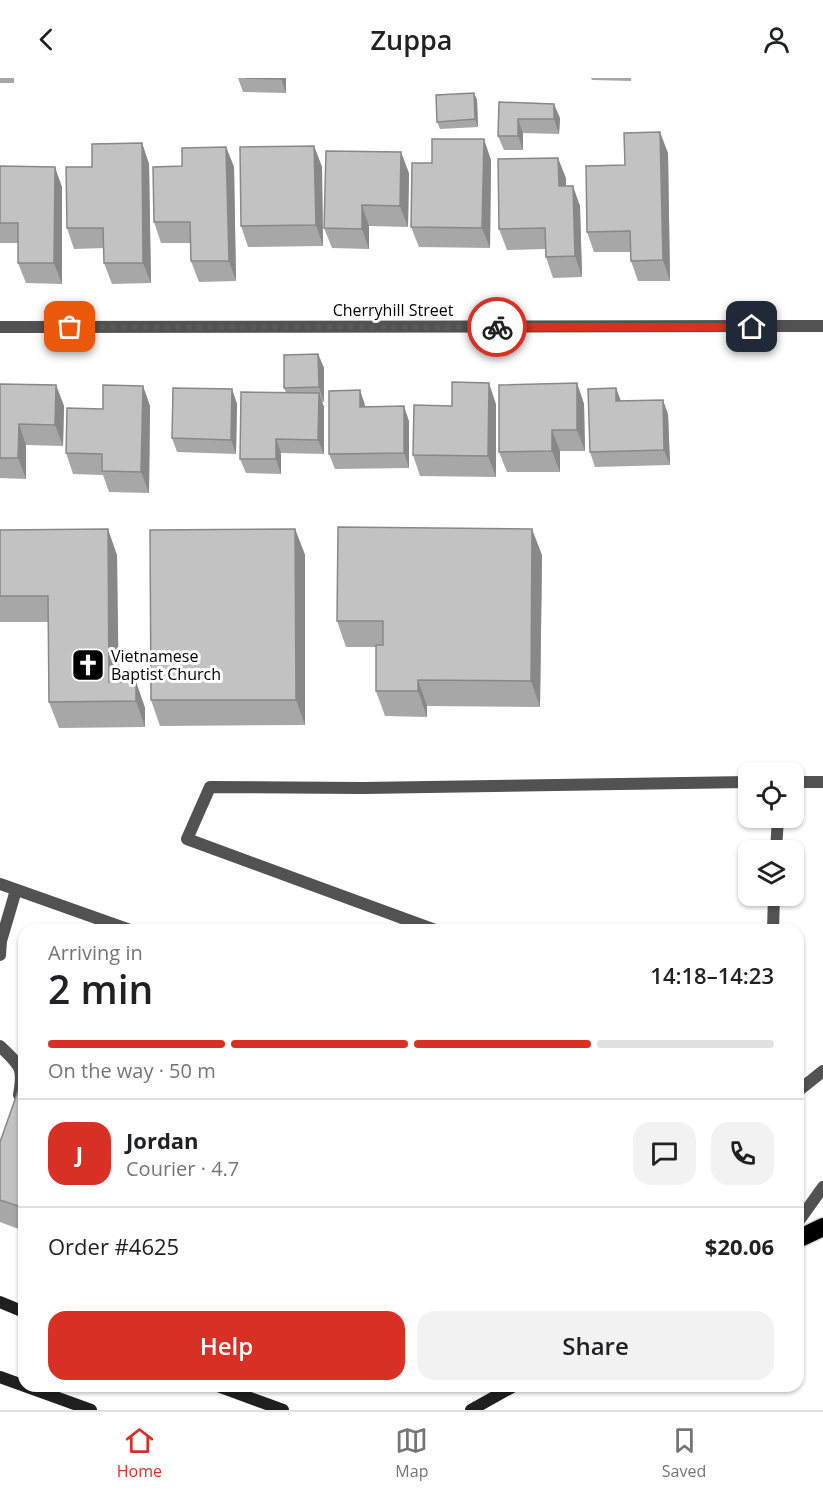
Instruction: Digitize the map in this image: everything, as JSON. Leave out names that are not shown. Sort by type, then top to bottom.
[{"type":"highway","points":[[804,1236],[823,1227]]},
{"type":"main road","points":[[0,1302],[18,1309]]},
{"type":"main road","points":[[0,1377],[18,1384]]},
{"type":"main road","points":[[41,1392],[91,1410]]},
{"type":"main road","points":[[235,1392],[283,1410]]},
{"type":"main road","points":[[471,1410],[503,1392]]},
{"type":"street","name":"Cherryhill Street","points":[[0,327],[823,327]]},
{"type":"street","points":[[403,924],[187,839],[210,787],[363,788],[738,782]]},
{"type":"street","points":[[804,782],[823,782]]},
{"type":"street","points":[[0,884],[113,924]]},
{"type":"street","points":[[0,955],[16,890]]},
{"type":"street","points":[[773,924],[774,906]]},
{"type":"street","points":[[0,1046],[18,1065]]},
{"type":"street","points":[[804,1086],[823,1071]]},
{"type":"street","points":[[16,1106],[18,1096]]},
{"type":"street","points":[[804,1214],[823,1187]]},
{"type":"building","points":[[474,93],[475,119],[437,122],[436,95]]},
{"type":"building","points":[[499,102],[554,104],[554,119],[518,119],[518,136],[498,136]]},
{"type":"building","points":[[660,132],[663,260],[631,261],[630,231],[587,232],[586,166],[625,165],[624,133]]},
{"type":"building","points":[[432,139],[484,139],[482,228],[411,227],[412,163],[432,163]]},
{"type":"building","points":[[142,143],[143,263],[104,263],[103,228],[67,228],[66,167],[92,167],[92,144]]},
{"type":"building","points":[[314,146],[316,225],[241,226],[240,147]]},
{"type":"building","points":[[226,147],[229,261],[191,261],[190,222],[154,222],[153,167],[182,166],[182,148]]},
{"type":"building","points":[[326,151],[401,152],[400,206],[362,205],[362,229],[324,228]]},
{"type":"building","points":[[558,158],[559,186],[573,186],[575,256],[546,257],[545,228],[499,229],[498,159]]},
{"type":"building","points":[[0,166],[55,167],[54,263],[18,263],[18,223],[0,223]]},
{"type":"building","points":[[318,354],[319,387],[284,388],[284,355]]},
{"type":"building","points":[[452,382],[489,383],[488,456],[413,455],[414,405],[452,406]]},
{"type":"building","points":[[577,383],[577,430],[552,430],[552,451],[499,452],[499,385]]},
{"type":"building","points":[[0,384],[56,385],[55,425],[19,424],[18,458],[0,458]]},
{"type":"building","points":[[103,385],[143,386],[141,472],[102,471],[102,454],[66,453],[67,408],[103,409]]},
{"type":"building","points":[[173,388],[232,389],[231,440],[172,438]]},
{"type":"building","points":[[616,388],[616,401],[663,400],[664,450],[590,452],[588,389]]},
{"type":"building","points":[[360,390],[360,407],[404,406],[404,453],[329,454],[329,391]]},
{"type":"building","points":[[241,392],[319,393],[318,440],[276,439],[276,459],[240,459]]},
{"type":"building","points":[[338,527],[532,529],[531,681],[418,680],[418,691],[376,691],[376,645],[383,645],[383,621],[337,621]]},
{"type":"building","name":"Vietnamese Baptist Church","points":[[108,529],[109,682],[136,682],[136,701],[49,702],[48,596],[0,596],[0,530]]},
{"type":"building","points":[[295,529],[296,700],[151,700],[150,530]]},
{"type":"building","points":[[18,1091],[18,1206],[0,1200],[0,1142]]},
{"type":"way so far","points":[[70,327],[497,327]]},
{"type":"place","name":"Vietnamese Baptist Church","points":[[88,665]]},
{"type":"route","points":[[497,327],[752,327]]}]
